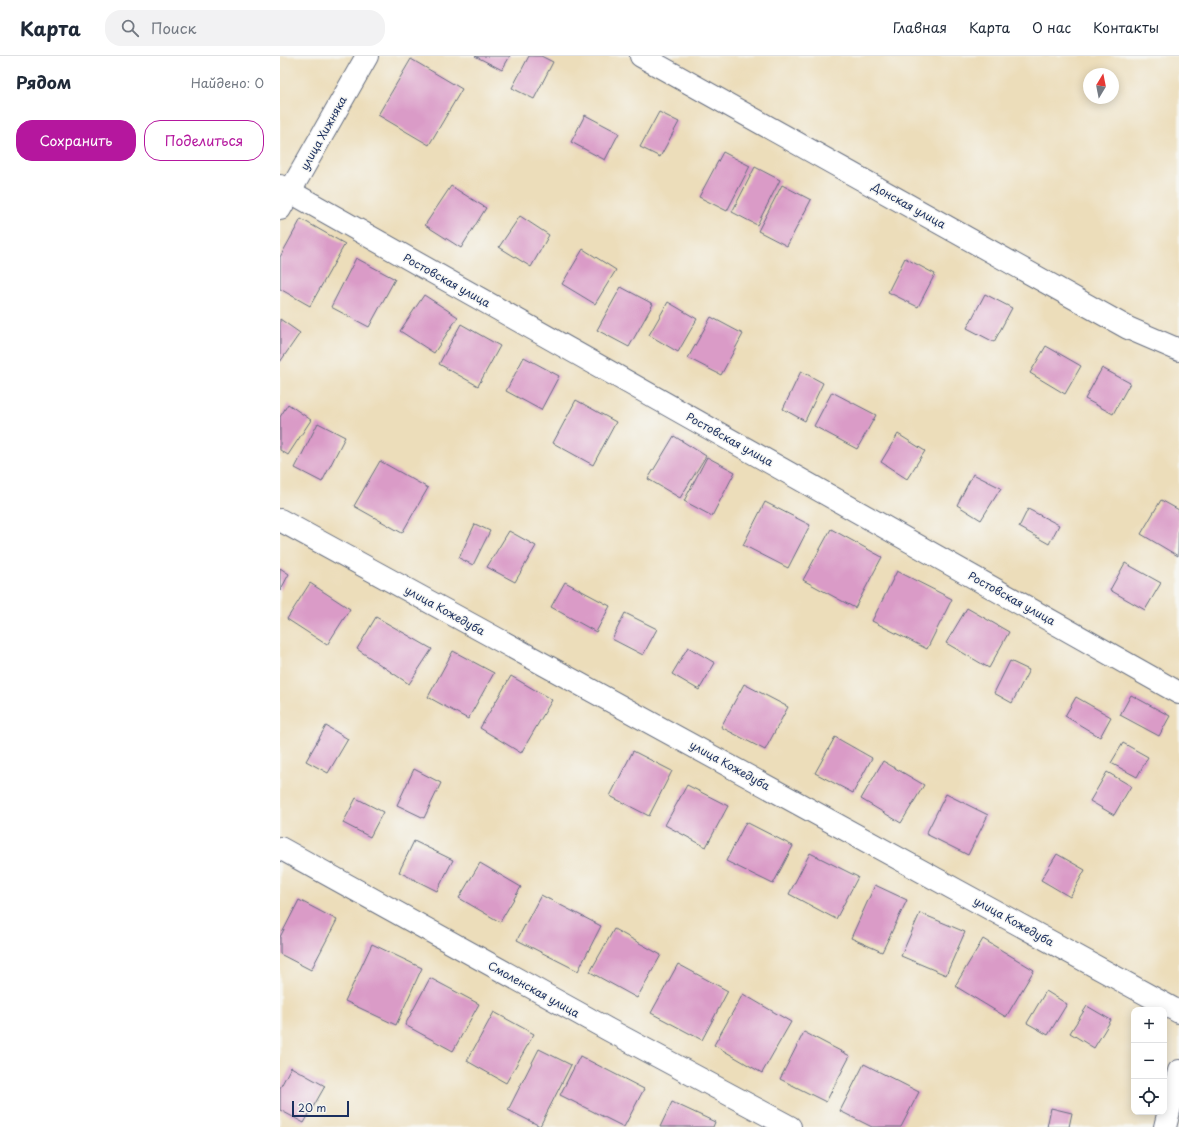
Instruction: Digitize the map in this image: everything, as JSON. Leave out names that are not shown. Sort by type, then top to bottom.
[{"type":"street","name":"улица Хижняка","points":[[283,196],[367,56]]},
{"type":"street","name":"Донская улица","points":[[641,56],[1128,328],[1179,350]]},
{"type":"street","name":"Ростовская улица","points":[[283,196],[1179,692]]},
{"type":"street","name":"улица Кожедуба","points":[[280,520],[1179,1012]]},
{"type":"street","name":"Смоленская улица","points":[[280,848],[608,1030],[790,1127]]},
{"type":"street","points":[[1165,1127],[1179,1071]]},
{"type":"building","points":[[475,56],[510,56],[502,70]]},
{"type":"building","points":[[529,56],[541,56],[553,62],[534,99],[512,88]]},
{"type":"building","points":[[411,59],[462,89],[429,145],[378,115]]},
{"type":"building","points":[[659,112],[679,122],[660,157],[640,147]]},
{"type":"building","points":[[585,115],[619,133],[605,160],[571,142]]},
{"type":"building","points":[[723,152],[750,166],[727,211],[699,197]]},
{"type":"building","points":[[755,167],[780,180],[757,225],[732,212]]},
{"type":"building","points":[[782,185],[811,200],[787,246],[758,231]]},
{"type":"building","points":[[451,186],[486,208],[461,248],[425,225]]},
{"type":"building","points":[[520,216],[549,235],[531,267],[499,247]]},
{"type":"building","points":[[301,219],[345,244],[310,306],[280,289],[280,257]]},
{"type":"building","points":[[583,249],[616,270],[595,304],[562,284]]},
{"type":"building","points":[[356,258],[395,279],[369,327],[331,307]]},
{"type":"building","points":[[905,258],[935,274],[918,307],[888,292]]},
{"type":"building","points":[[621,287],[653,304],[629,347],[597,330]]},
{"type":"building","points":[[985,294],[1012,308],[994,342],[967,328]]},
{"type":"building","points":[[424,295],[458,317],[434,353],[400,331]]},
{"type":"building","points":[[668,302],[697,319],[678,352],[649,335]]},
{"type":"building","points":[[711,317],[743,334],[721,375],[688,358]]},
{"type":"building","points":[[280,319],[300,333],[280,362]]},
{"type":"building","points":[[461,324],[500,346],[478,386],[439,364]]},
{"type":"building","points":[[1046,346],[1081,366],[1065,394],[1030,373]]},
{"type":"building","points":[[524,357],[559,376],[541,410],[506,391]]},
{"type":"building","points":[[1102,368],[1130,383],[1113,414],[1085,399]]},
{"type":"building","points":[[801,371],[823,383],[805,421],[783,409]]},
{"type":"building","points":[[832,392],[876,415],[857,449],[814,426]]},
{"type":"building","points":[[576,400],[616,422],[593,465],[553,443]]},
{"type":"building","points":[[288,404],[311,420],[288,455],[280,450],[280,417]]},
{"type":"building","points":[[318,423],[345,437],[322,482],[295,468]]},
{"type":"building","points":[[898,434],[925,451],[907,479],[881,462]]},
{"type":"building","points":[[674,436],[706,456],[680,498],[648,479]]},
{"type":"building","points":[[707,457],[735,472],[712,516],[684,501]]},
{"type":"building","points":[[380,461],[428,488],[402,533],[354,506]]},
{"type":"building","points":[[973,474],[1001,488],[981,520],[957,505]]},
{"type":"building","points":[[1161,500],[1179,510],[1178,556],[1141,534]]},
{"type":"building","points":[[765,502],[810,525],[788,568],[743,545]]},
{"type":"building","points":[[1028,509],[1059,525],[1049,544],[1019,527]]},
{"type":"building","points":[[475,524],[490,531],[473,565],[459,558]]},
{"type":"building","points":[[831,529],[882,557],[855,608],[803,580]]},
{"type":"building","points":[[509,531],[536,546],[515,582],[487,567]]},
{"type":"building","points":[[1125,563],[1161,583],[1145,610],[1110,590]]},
{"type":"building","points":[[280,568],[289,574],[280,591]]},
{"type":"building","points":[[897,571],[952,599],[927,649],[872,621]]},
{"type":"building","points":[[565,582],[610,606],[596,632],[551,607]]},
{"type":"building","points":[[310,583],[350,609],[327,645],[287,619]]},
{"type":"building","points":[[967,608],[1009,632],[989,668],[946,643]]},
{"type":"building","points":[[625,613],[657,629],[643,655],[612,639]]},
{"type":"building","points":[[376,617],[432,649],[409,684],[357,649]]},
{"type":"building","points":[[688,647],[715,663],[699,690],[672,674]]},
{"type":"building","points":[[453,651],[494,673],[468,719],[428,697]]},
{"type":"building","points":[[1010,661],[1029,670],[1012,703],[994,693]]},
{"type":"building","points":[[511,676],[552,700],[521,753],[480,728]]},
{"type":"building","points":[[744,684],[788,707],[765,750],[721,727]]},
{"type":"building","points":[[1131,695],[1170,716],[1159,736],[1120,715]]},
{"type":"building","points":[[1076,697],[1111,717],[1100,737],[1065,716]]},
{"type":"building","points":[[326,726],[348,739],[328,773],[306,761]]},
{"type":"building","points":[[835,737],[872,758],[853,793],[815,773]]},
{"type":"building","points":[[1123,743],[1148,757],[1137,777],[1111,763]]},
{"type":"building","points":[[633,751],[672,771],[649,816],[610,796]]},
{"type":"building","points":[[883,761],[924,785],[901,823],[861,799]]},
{"type":"building","points":[[414,769],[441,783],[424,818],[397,805]]},
{"type":"building","points":[[1107,772],[1131,786],[1114,815],[1090,801]]},
{"type":"building","points":[[687,785],[728,806],[706,847],[665,825]]},
{"type":"building","points":[[946,794],[988,815],[968,855],[926,834]]},
{"type":"building","points":[[356,798],[383,812],[370,837],[343,823]]},
{"type":"building","points":[[746,822],[793,846],[773,884],[726,861]]},
{"type":"building","points":[[414,841],[453,860],[437,891],[399,872]]},
{"type":"building","points":[[810,853],[858,877],[836,919],[789,894]]},
{"type":"building","points":[[1057,854],[1085,870],[1070,897],[1041,880]]},
{"type":"building","points":[[480,863],[521,887],[500,922],[459,898]]},
{"type":"building","points":[[875,885],[907,900],[882,952],[851,938]]},
{"type":"building","points":[[541,895],[601,926],[578,971],[517,940]]},
{"type":"building","points":[[299,900],[337,920],[311,970],[280,954],[280,937]]},
{"type":"building","points":[[920,913],[965,932],[946,975],[901,956]]},
{"type":"building","points":[[614,929],[661,955],[637,998],[590,972]]},
{"type":"building","points":[[983,939],[1034,970],[1006,1017],[955,986]]},
{"type":"building","points":[[372,944],[422,968],[396,1025],[345,1001]]},
{"type":"building","points":[[678,964],[728,991],[702,1040],[651,1013]]},
{"type":"building","points":[[430,978],[479,1004],[453,1051],[405,1025]]},
{"type":"building","points":[[1046,991],[1067,1004],[1048,1035],[1027,1023]]},
{"type":"building","points":[[743,994],[791,1022],[762,1073],[714,1045]]},
{"type":"building","points":[[1087,1006],[1111,1020],[1094,1048],[1070,1033]]},
{"type":"building","points":[[494,1012],[534,1034],[506,1083],[467,1061]]},
{"type":"building","points":[[804,1032],[850,1056],[826,1102],[780,1079]]},
{"type":"building","points":[[539,1049],[571,1065],[540,1126],[508,1110]]},
{"type":"building","points":[[580,1056],[644,1089],[624,1127],[560,1095]]},
{"type":"building","points":[[864,1064],[919,1092],[901,1127],[872,1127],[840,1111]]},
{"type":"building","points":[[291,1067],[325,1086],[304,1123],[280,1110],[280,1088]]},
{"type":"building","points":[[672,1102],[715,1122],[713,1127],[660,1127]]},
{"type":"building","points":[[1051,1108],[1072,1113],[1069,1127],[1047,1127]]}]
